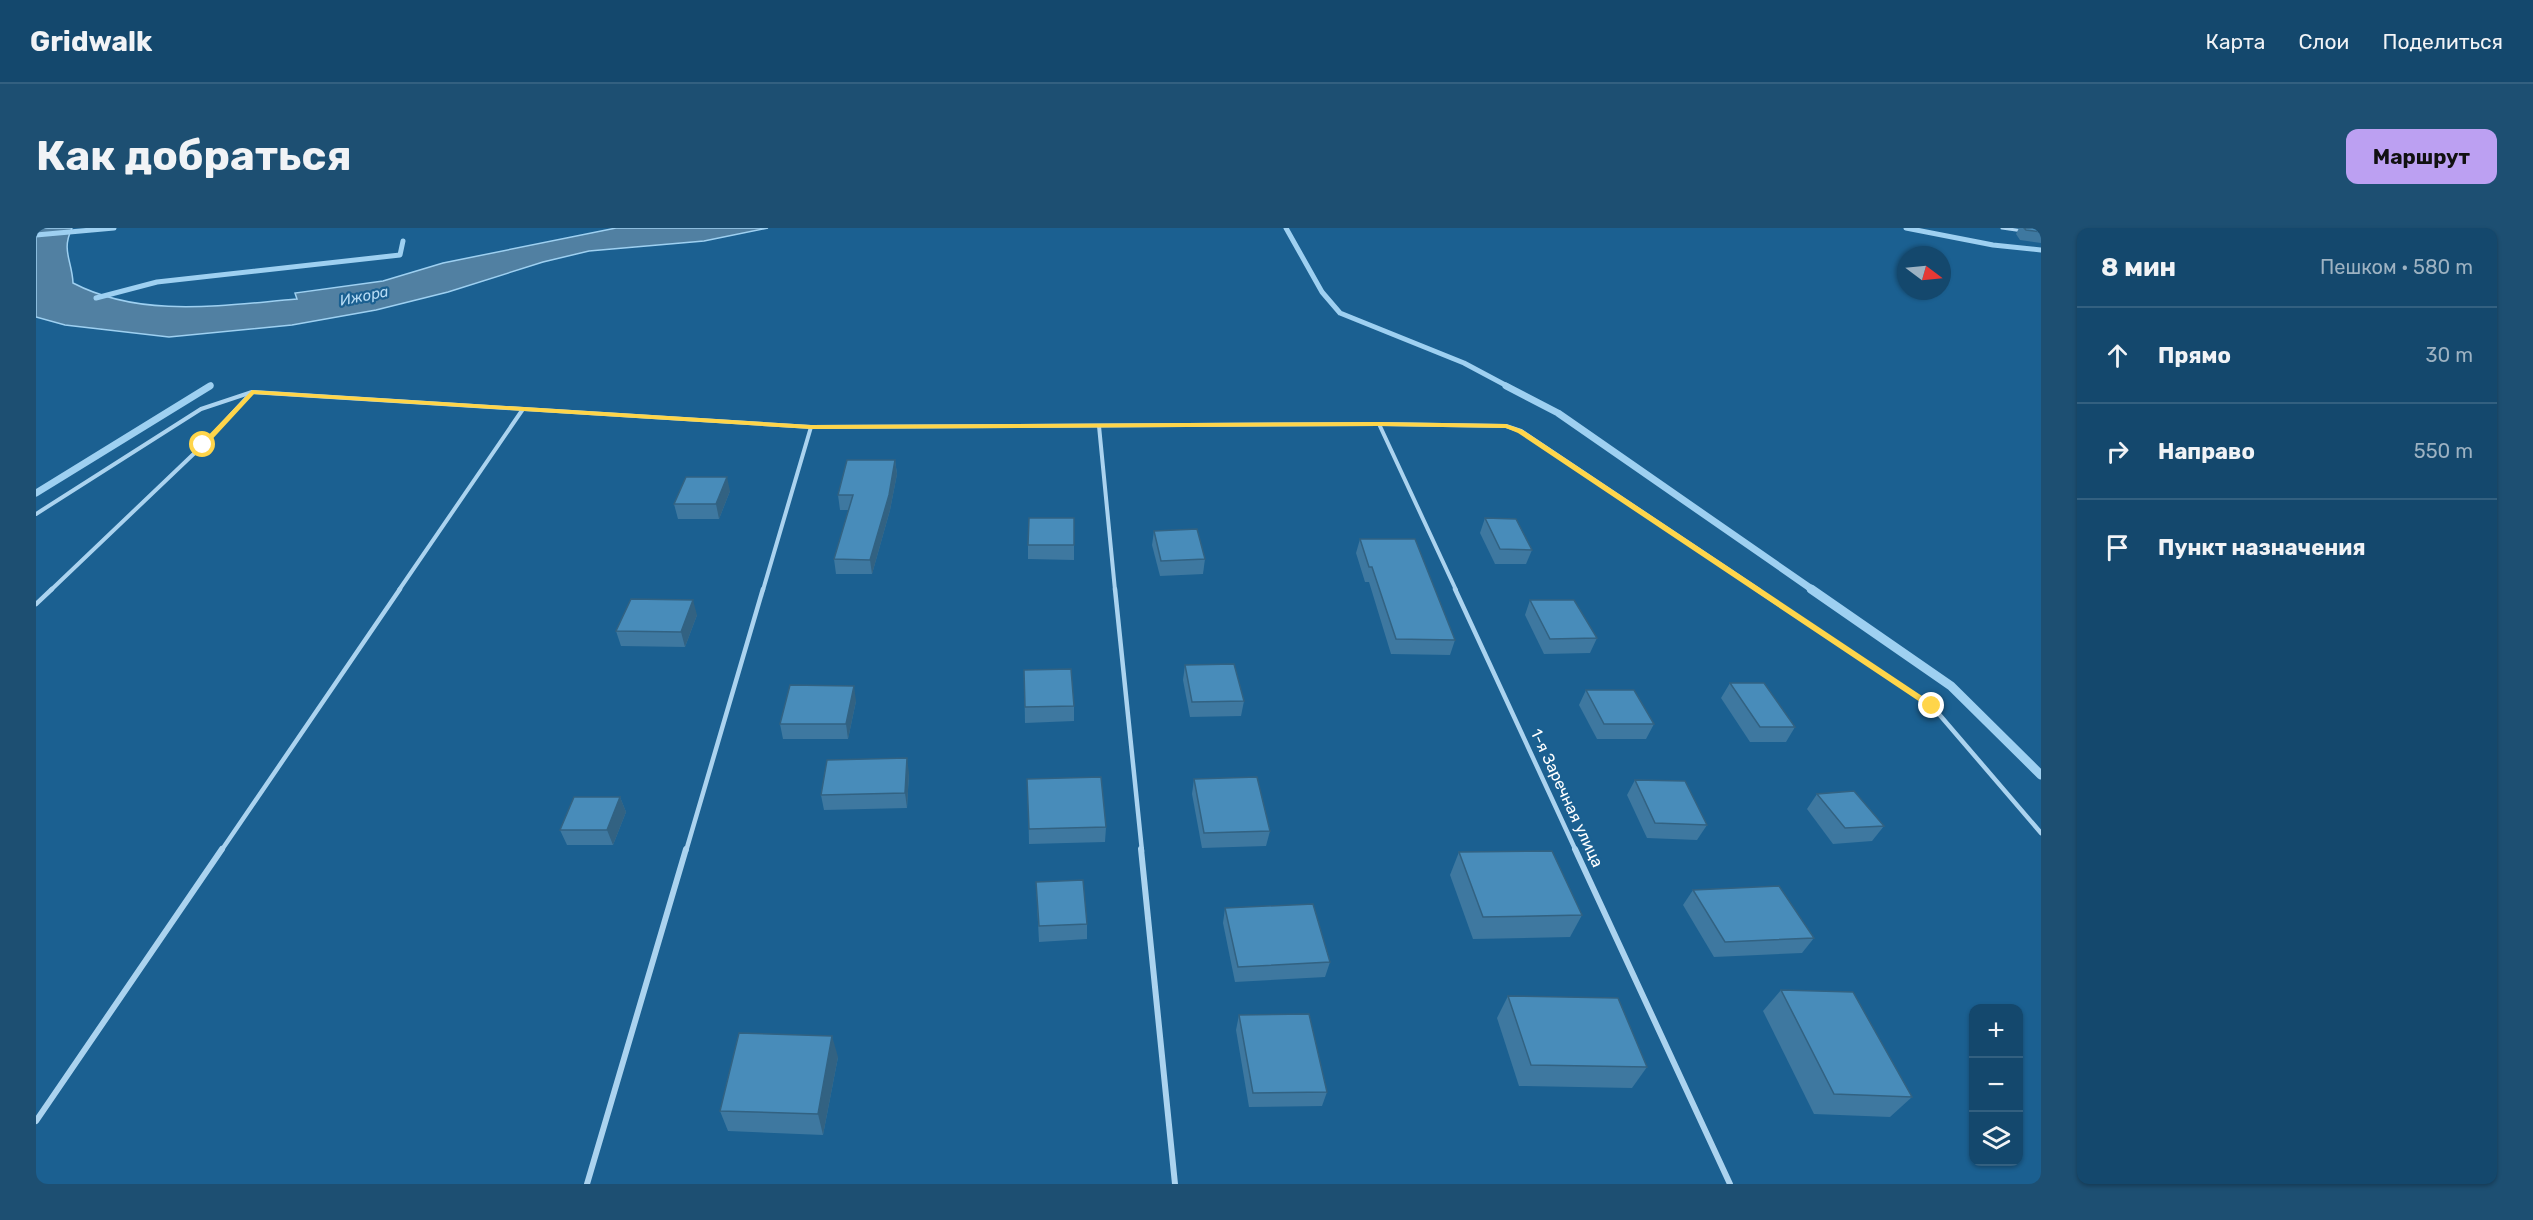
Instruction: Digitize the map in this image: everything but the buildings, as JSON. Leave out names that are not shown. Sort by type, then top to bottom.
[{"type":"lane","points":[[2002,228],[2031,232]]},
{"type":"lane","points":[[36,604],[203,445],[252,392]]},
{"type":"lane","points":[[36,513],[201,409],[252,392],[811,427],[1379,424],[1506,426],[1521,431],[1932,706],[2041,833]]},
{"type":"lane","points":[[36,1121],[523,409]]},
{"type":"lane","name":"1-я Заречная улица","points":[[1379,424],[1730,1184]]},
{"type":"lane","points":[[1099,426],[1175,1184]]},
{"type":"lane","points":[[587,1184],[811,427]]},
{"type":"water","name":"Ижора","points":[[36,228],[72,228],[67,249],[73,283],[127,302],[183,307],[297,299],[295,293],[383,281],[443,263],[616,228],[768,228],[704,241],[589,251],[543,262],[448,292],[376,310],[292,325],[169,337],[65,325],[36,317]]},
{"type":"waterway","points":[[36,235],[114,228]]},
{"type":"waterway","points":[[1286,228],[1322,292],[1340,313],[1464,363],[1509,387]]},
{"type":"waterway","points":[[1906,228],[1993,245],[2041,250]]},
{"type":"waterway","points":[[96,298],[157,282],[400,255],[403,241]]},
{"type":"waterway","points":[[36,493],[210,386]]},
{"type":"waterway","points":[[1506,386],[1558,413],[1813,590]]},
{"type":"waterway","points":[[1811,589],[1951,686],[2041,775]]},
{"type":"route","points":[[203,445],[252,392],[811,427],[1379,424],[1506,426],[1521,431],[1932,706]]}]
